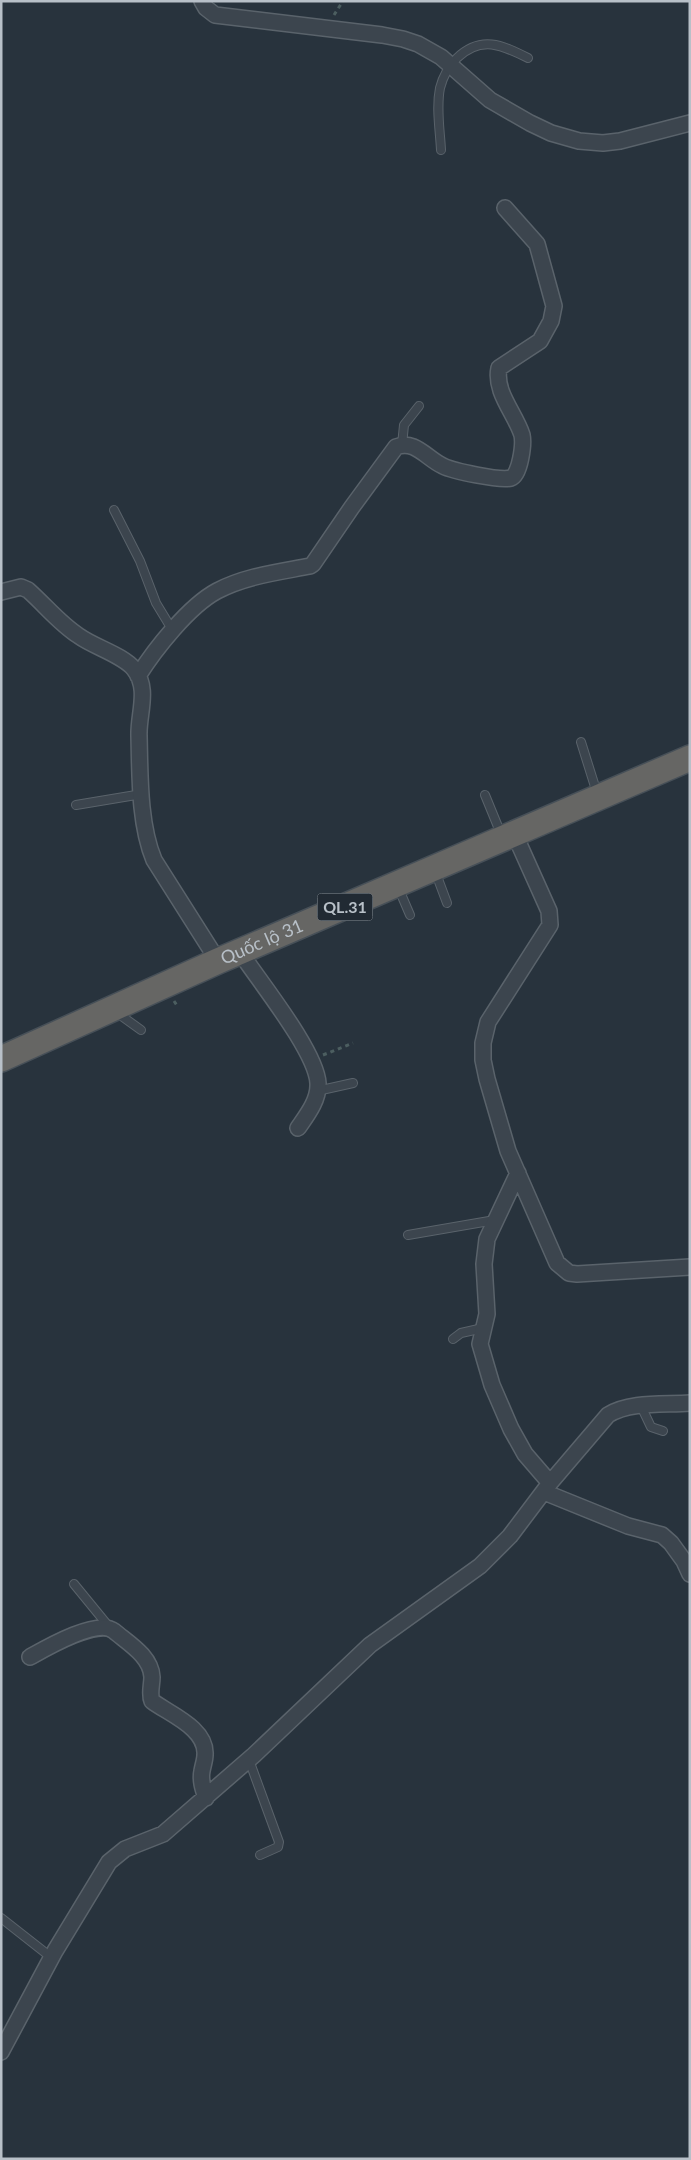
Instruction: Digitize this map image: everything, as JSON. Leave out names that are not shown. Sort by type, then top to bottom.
[{"type":"highway","name":"Quốc lộ 31","points":[[1,1059],[229,956],[690,758]]},
{"type":"street","points":[[202,1],[206,8],[215,15],[382,34],[403,39],[431,51],[490,100],[551,133],[578,141],[604,143],[620,141],[690,123]]},
{"type":"street","points":[[138,676],[152,655],[202,600],[241,582],[313,564],[392,452],[402,445],[418,448],[434,462],[458,471],[510,478],[518,469],[522,436],[498,382],[499,368],[540,341],[551,321],[554,306],[538,244],[506,208]]},
{"type":"street","points":[[1,592],[21,588],[28,590],[71,630],[134,668],[143,693],[139,734],[144,829],[154,860],[229,956],[295,1032],[311,1059],[318,1084],[317,1091],[312,1108],[298,1128]]},
{"type":"street","points":[[508,835],[550,917],[550,925],[488,1022],[483,1043],[486,1079],[508,1151],[557,1263],[569,1273],[690,1266]]},
{"type":"street","points":[[518,1173],[495,1220],[484,1250],[487,1306],[480,1344],[492,1385],[511,1429],[547,1487],[628,1526],[662,1534],[672,1543],[684,1560],[690,1574]]},
{"type":"street","points":[[1,2052],[52,1958],[109,1862],[125,1849],[163,1834],[249,1760],[370,1645],[463,1579],[495,1552],[547,1487],[614,1410],[641,1406],[690,1403]]},
{"type":"street","points":[[30,1657],[66,1638],[101,1628],[110,1628],[146,1659],[152,1675],[152,1701],[182,1718],[202,1740],[205,1756],[201,1781],[206,1798]]},
{"type":"lane","points":[[441,150],[440,87],[449,65],[467,48],[489,43],[499,45],[528,58]]},
{"type":"lane","points":[[402,445],[404,425],[419,406]]},
{"type":"lane","points":[[114,510],[140,561],[156,603],[173,631]]},
{"type":"lane","points":[[581,742],[598,796]]},
{"type":"lane","points":[[76,805],[142,794]]},
{"type":"lane","points":[[484,795],[508,835]]},
{"type":"lane","points":[[434,869],[447,903]]},
{"type":"lane","points":[[397,885],[410,915]]},
{"type":"lane","points":[[112,1009],[141,1030]]},
{"type":"lane","points":[[317,1091],[353,1082]]},
{"type":"lane","points":[[408,1235],[495,1220]]},
{"type":"lane","points":[[453,1338],[461,1333],[483,1328]]},
{"type":"lane","points":[[641,1406],[651,1426],[663,1431]]},
{"type":"lane","points":[[74,1584],[110,1628]]},
{"type":"lane","points":[[249,1760],[279,1842],[278,1847],[260,1855]]},
{"type":"lane","points":[[1,1918],[52,1958]]},
{"type":"path","points":[[311,1059],[353,1043]]}]
